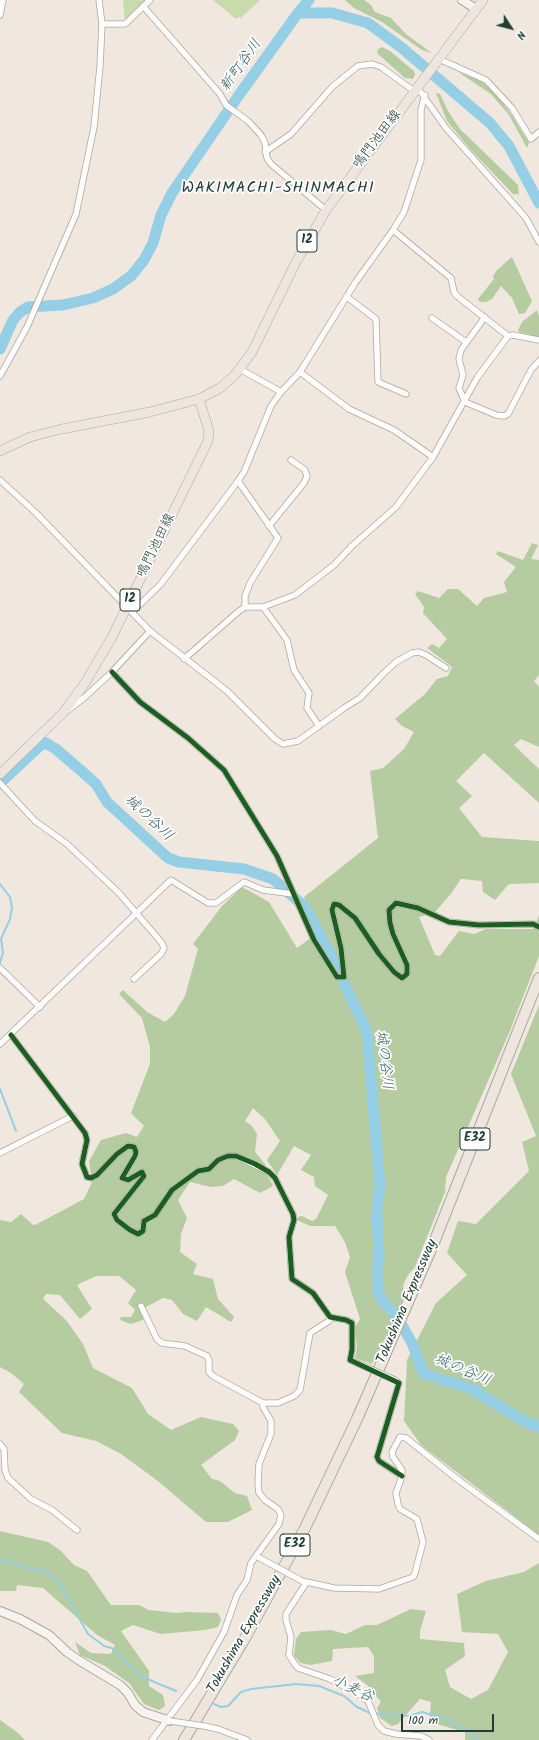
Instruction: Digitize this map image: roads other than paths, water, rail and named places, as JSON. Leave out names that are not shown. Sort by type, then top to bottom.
[{"type":"highway","name":"Tokushima Expressway","points":[[184,1740],[244,1640],[305,1528],[391,1343],[433,1245],[539,978]]},
{"type":"main road","name":"鳴門池田線","points":[[0,451],[30,437],[150,412],[199,399],[220,388],[240,370],[252,352],[295,264],[326,210],[483,0]]},
{"type":"main road","name":"鳴門池田線","points":[[0,774],[64,713],[101,658],[129,609],[208,440],[209,431],[199,399]]},
{"type":"street","points":[[0,15],[3,0]]},
{"type":"street","points":[[0,376],[16,350],[66,241],[76,214],[94,127],[100,66],[102,24],[99,0]]},
{"type":"street","points":[[102,24],[125,24],[150,0]]},
{"type":"street","points":[[462,0],[476,9]]},
{"type":"street","points":[[143,6],[220,94],[226,105],[248,121],[261,135],[265,143],[265,152],[271,164],[326,210]]},
{"type":"street","points":[[437,61],[486,80],[512,108],[531,139],[539,132]]},
{"type":"street","points":[[265,152],[291,134],[334,86],[358,66],[372,64],[381,67],[417,87],[446,128],[526,218],[539,242]]},
{"type":"street","points":[[129,609],[160,585],[238,481],[244,472],[264,420],[281,392],[300,372],[347,296],[394,230],[404,212],[421,160],[421,110],[424,95]]},
{"type":"street","points":[[394,230],[451,278],[454,292],[457,296],[508,336]]},
{"type":"street","points":[[347,296],[376,320],[378,382],[406,394]]},
{"type":"street","points":[[485,317],[461,350],[459,359],[464,375],[458,388],[465,402],[496,415],[504,416],[508,414],[531,370],[539,361]]},
{"type":"street","points":[[432,318],[466,342]]},
{"type":"street","points":[[184,659],[245,607],[263,607],[295,595],[334,565],[352,546],[396,507],[433,457],[477,378],[508,336],[513,335],[539,340]]},
{"type":"street","points":[[240,370],[281,392]]},
{"type":"street","points":[[300,372],[348,409],[394,430],[433,457]]},
{"type":"street","points":[[269,526],[304,484],[307,476],[305,470],[291,460]]},
{"type":"street","points":[[0,480],[36,513],[150,631],[227,691],[275,740],[283,744],[298,741],[360,698],[396,662],[412,653],[419,652],[426,655],[446,668]]},
{"type":"street","points":[[238,481],[278,538],[250,583],[245,596],[245,607]]},
{"type":"street","points":[[263,607],[287,640],[294,670],[308,689],[307,708],[319,726]]},
{"type":"street","points":[[64,713],[85,697],[112,672],[150,631]]},
{"type":"street","points":[[112,672],[140,702],[188,738],[224,770],[277,856],[314,940],[337,977],[344,977],[341,948],[332,910],[334,904],[339,905],[355,918],[379,954],[394,972],[402,978],[407,974],[407,965],[393,934],[390,923],[389,910],[396,903],[418,908],[449,922],[479,925],[533,924],[539,926]]},
{"type":"street","points":[[0,783],[35,821],[67,844],[119,893],[162,943],[164,948],[161,954],[134,979]]},
{"type":"street","points":[[0,1044],[171,880],[208,903],[216,903],[244,882],[263,890],[293,894]]},
{"type":"street","points":[[0,968],[40,1007]]},
{"type":"street","points":[[11,1035],[85,1132],[87,1140],[82,1164],[87,1177],[91,1178],[97,1174],[117,1154],[128,1146],[134,1147],[136,1152],[122,1178],[128,1180],[142,1172],[144,1176],[114,1214],[122,1224],[138,1234],[143,1231],[144,1221],[155,1215],[172,1190],[198,1171],[209,1169],[218,1160],[228,1156],[236,1156],[269,1172],[275,1178],[294,1214],[290,1237],[292,1279],[313,1293],[330,1317],[346,1320],[352,1323],[352,1350],[350,1360],[395,1380],[398,1383],[377,1458],[379,1461],[402,1476]]},
{"type":"street","points":[[0,1153],[73,1116]]},
{"type":"street","points":[[141,1306],[157,1339],[162,1342],[185,1346],[207,1356],[209,1360],[209,1372],[213,1376],[263,1403],[278,1403],[294,1396],[300,1390],[310,1333],[328,1321],[330,1317]]},
{"type":"street","points":[[152,1740],[197,1680],[216,1648],[224,1632],[237,1595],[247,1580],[251,1563],[279,1524],[281,1515],[278,1509],[262,1497],[258,1484],[259,1464],[271,1434],[271,1421],[263,1407],[263,1403]]},
{"type":"street","points":[[256,1556],[304,1582],[334,1588],[379,1589],[413,1577],[423,1542],[417,1519],[400,1509],[398,1504],[396,1493],[402,1476],[400,1464],[393,1457],[394,1448],[400,1437],[406,1438],[456,1479],[539,1539]]},
{"type":"street","points":[[0,1444],[4,1449],[8,1478],[31,1499],[52,1510],[77,1530]]},
{"type":"street","points":[[304,1582],[286,1614],[286,1620],[291,1637],[290,1655],[298,1668],[330,1679],[357,1693],[368,1701],[378,1725],[384,1731],[396,1734],[420,1736],[429,1740]]},
{"type":"street","points":[[0,1611],[20,1619],[49,1634],[67,1652],[120,1685],[128,1693],[135,1706],[143,1712],[168,1720],[218,1729],[247,1740]]},
{"type":"waterway","name":"新町谷川","points":[[0,349],[13,320],[20,312],[28,307],[63,305],[93,298],[113,289],[131,276],[144,260],[153,243],[161,215],[172,193],[239,95],[309,0]]},
{"type":"waterway","name":"新町谷川","points":[[298,13],[332,13],[368,23],[402,48],[490,123],[509,146],[539,203]]},
{"type":"waterway","name":"城の谷川","points":[[0,783],[44,742],[56,749],[96,784],[107,802],[168,858],[179,862],[244,869],[273,879],[305,907],[335,963],[367,1032],[380,1185],[377,1212],[379,1255],[377,1273],[378,1290],[381,1299],[396,1315],[412,1343],[424,1374],[470,1388],[526,1422],[539,1427]]},
{"type":"waterway","points":[[0,884],[10,897],[12,907],[10,919],[1,939],[3,953],[0,963]]},
{"type":"waterway","points":[[0,1089],[16,1131]]},
{"type":"waterway","name":"小麦谷","points":[[0,1560],[49,1573],[57,1579],[88,1634],[104,1646],[112,1648],[133,1669],[145,1678],[176,1691]]},
{"type":"waterway","name":"小麦谷","points":[[214,1704],[221,1707],[228,1706],[241,1692],[251,1689],[296,1684],[319,1686],[344,1696],[357,1707],[370,1713],[409,1716],[422,1712],[443,1718],[463,1728],[478,1740]]},
{"type":"district","name":"WAKIMACHI-SHINMACHI","points":[[278,189]]}]
